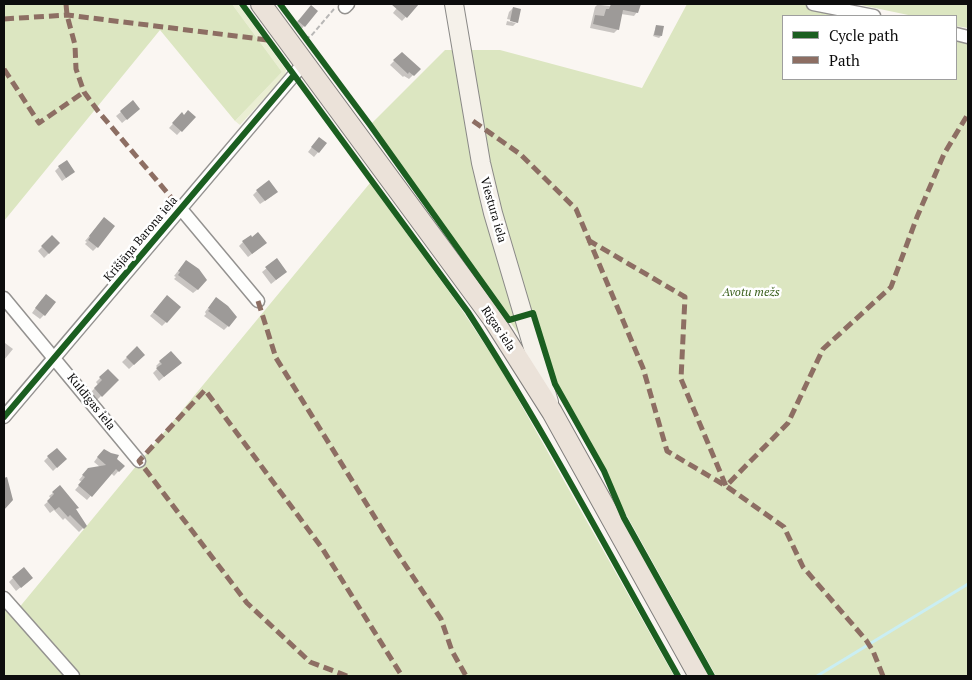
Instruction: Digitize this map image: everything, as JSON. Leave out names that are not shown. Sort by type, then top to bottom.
[{"type":"main road","name":"Rīgas iela","points":[[261,4],[308,54],[492,319],[552,412],[699,676]]},
{"type":"street","name":"Viestura iela","points":[[454,4],[480,163],[552,412]]},
{"type":"street","points":[[813,4],[869,15]]},
{"type":"street","name":"Krišjāņa Barona iela","points":[[4,417],[289,82],[308,54]]},
{"type":"street","points":[[181,209],[258,301]]},
{"type":"street","name":"Kuldīgas iela","points":[[4,298],[139,461]]},
{"type":"street","points":[[4,598],[73,676]]},
{"type":"path","points":[[306,38],[311,36],[335,7],[346,6]]},
{"type":"path","points":[[300,31],[306,38],[308,54]]},
{"type":"green space","points":[[4,4],[232,4],[282,72],[235,121],[160,30],[4,221]]},
{"type":"green space","points":[[232,4],[238,4],[286,70],[285,76],[240,125],[235,121],[282,72]]},
{"type":"green space","name":"Avotu mežs","points":[[687,4],[813,4],[869,15],[782,15],[782,80],[957,80],[957,34],[968,37],[968,676],[716,676],[552,381],[370,125],[445,50],[500,50],[642,88]]},
{"type":"green space","points":[[856,4],[968,4],[968,28],[957,26],[957,15],[908,15]]},
{"type":"green space","points":[[370,183],[458,304],[501,369],[674,676],[4,676],[4,606],[13,615]]},
{"type":"building","points":[[391,4],[419,4],[407,18]]},
{"type":"building","points":[[611,4],[641,4],[638,13],[623,10],[619,30],[593,24],[595,15],[604,16],[606,9],[609,9]]},
{"type":"building","points":[[311,5],[318,11],[305,27],[298,21]]},
{"type":"building","points":[[513,7],[521,9],[518,23],[510,21]]},
{"type":"building","points":[[656,25],[664,26],[662,36],[654,35]]},
{"type":"building","points":[[402,52],[421,69],[414,76],[409,72],[408,74],[393,60]]},
{"type":"building","points":[[133,100],[140,109],[127,120],[120,111]]},
{"type":"building","points":[[188,110],[196,117],[182,132],[172,123],[182,112],[184,115]]},
{"type":"building","points":[[319,137],[327,143],[319,153],[311,147]]},
{"type":"building","points":[[67,160],[75,172],[66,178],[58,166]]},
{"type":"building","points":[[269,180],[278,192],[265,201],[256,190]]},
{"type":"building","points":[[104,217],[115,226],[98,248],[88,240]]},
{"type":"building","points":[[258,232],[267,243],[252,254],[242,241]]},
{"type":"building","points":[[52,235],[60,243],[49,254],[41,246]]},
{"type":"building","points":[[277,258],[287,272],[276,280],[265,267]]},
{"type":"building","points":[[186,260],[199,269],[207,280],[198,290],[178,275],[180,272],[178,271]]},
{"type":"building","points":[[46,294],[56,302],[45,316],[35,308]]},
{"type":"building","points":[[167,295],[181,307],[167,323],[153,312]]},
{"type":"building","points":[[216,297],[228,306],[237,317],[229,327],[208,311]]},
{"type":"building","points":[[137,346],[145,355],[134,365],[126,357]]},
{"type":"building","points":[[171,351],[182,363],[164,377],[156,368],[162,364],[159,361]]},
{"type":"building","points":[[108,369],[119,380],[102,397],[94,388],[102,380],[99,377]]},
{"type":"building","points":[[57,448],[67,459],[57,468],[47,456]]},
{"type":"building","points":[[104,449],[119,455],[117,459],[125,466],[119,472],[116,469],[92,497],[78,485],[85,477],[82,475],[88,468],[106,465],[97,457]]},
{"type":"building","points":[[7,477],[13,500],[4,510],[4,478]]},
{"type":"building","points":[[60,485],[79,508],[76,509],[87,526],[84,529],[70,515],[68,517],[59,507],[55,510],[47,501],[54,494],[52,492]]},
{"type":"building","points":[[24,567],[33,578],[21,588],[12,577]]},
{"type":"waterway","points":[[817,676],[968,584]]},
{"type":"marked path","points":[[66,4],[75,45],[76,69],[84,92],[181,209]]},
{"type":"marked path","points":[[4,19],[67,15],[268,40]]},
{"type":"marked path","points":[[4,69],[39,123],[84,92]]},
{"type":"marked path","points":[[588,240],[685,297],[681,379],[726,486],[788,423],[823,349],[891,287],[917,217],[944,154],[968,114]]},
{"type":"marked path","points":[[473,121],[520,154],[576,209],[643,368],[667,451],[726,486],[784,527],[803,567],[866,640],[873,651],[883,676]]},
{"type":"marked path","points":[[258,301],[276,358],[392,545],[441,619],[452,651],[466,676]]},
{"type":"marked path","points":[[347,676],[310,662],[247,603],[139,461],[205,390],[322,548],[402,676]]},
{"type":"cycle path","points":[[242,4],[468,312],[550,446],[678,676]]},
{"type":"cycle path","points":[[280,4],[370,125],[509,320],[533,313],[555,384],[604,471],[624,518],[712,676]]},
{"type":"cycle path","points":[[4,417],[294,75]]}]
